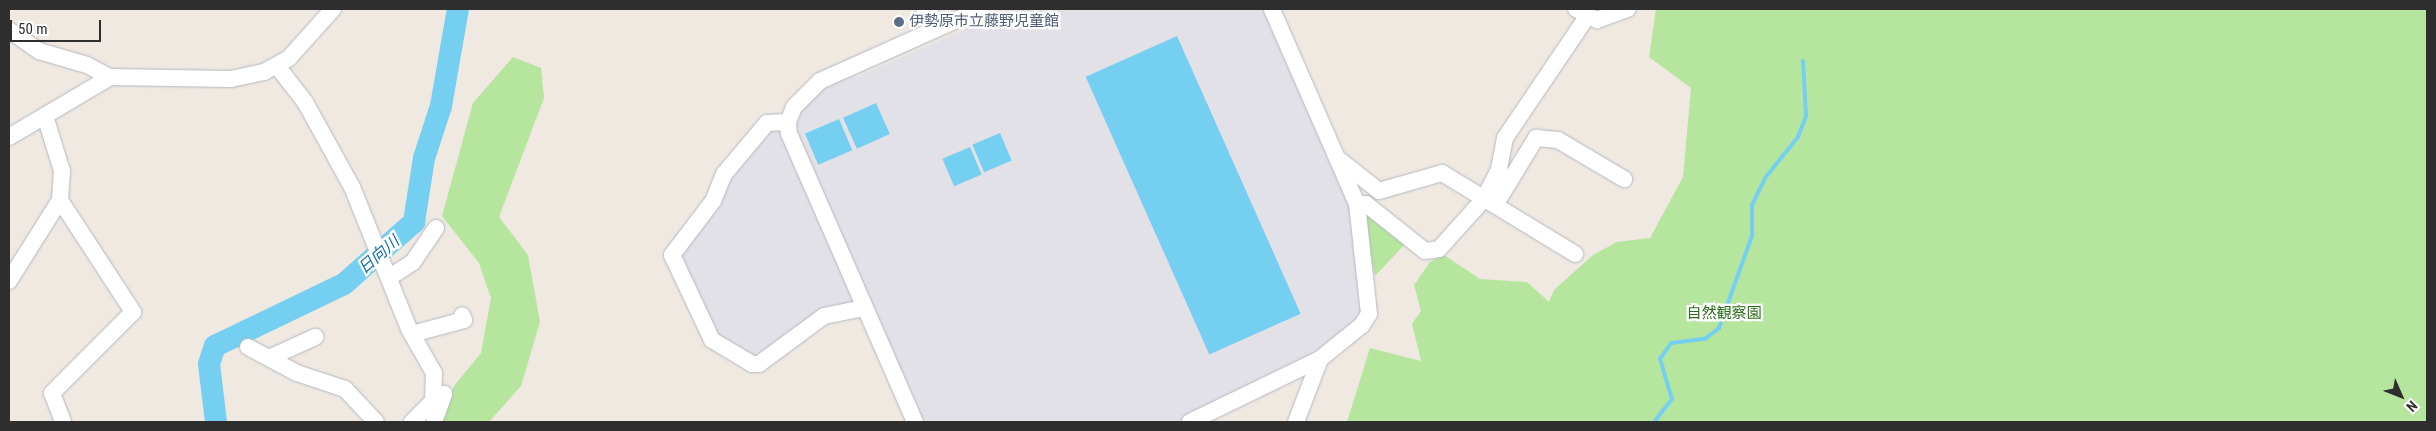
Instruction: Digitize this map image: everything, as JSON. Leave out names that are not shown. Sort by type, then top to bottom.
[{"type":"street","points":[[9,30],[39,51],[87,65],[110,77],[231,79],[277,66],[333,9]]},
{"type":"street","points":[[924,9],[942,26]]},
{"type":"street","points":[[915,422],[864,308],[788,122],[794,107],[820,81],[981,9]]},
{"type":"street","points":[[1190,422],[1320,359],[1362,325],[1369,314],[1357,204],[1272,9]]},
{"type":"street","points":[[1282,32],[1285,9]]},
{"type":"street","points":[[1357,204],[1366,204],[1425,251],[1438,249],[1484,199],[1499,169],[1505,138],[1582,13],[1604,20],[1628,9]]},
{"type":"street","points":[[277,66],[328,141],[378,246],[412,334],[434,374],[444,386],[434,422]]},
{"type":"street","points":[[9,138],[110,77]]},
{"type":"street","points":[[9,281],[60,200],[62,171],[45,116]]},
{"type":"street","points":[[788,122],[767,124],[724,174],[713,201],[672,255],[712,340],[752,364],[759,364],[824,316],[864,308]]},
{"type":"street","points":[[1488,201],[1536,138],[1558,140],[1624,179]]},
{"type":"street","points":[[1337,158],[1379,192],[1442,172],[1454,171],[1488,201],[1575,254]]},
{"type":"street","points":[[60,200],[140,317],[52,393],[63,422]]},
{"type":"street","points":[[388,270],[413,262],[436,228]]},
{"type":"street","points":[[412,334],[464,320],[462,315]]},
{"type":"street","points":[[270,358],[315,337]]},
{"type":"street","points":[[248,347],[344,389],[376,422]]},
{"type":"street","points":[[1296,422],[1320,359]]},
{"type":"street","points":[[412,422],[433,401],[434,374]]},
{"type":"shaded area","points":[[1012,9],[1264,9],[1352,208],[1364,313],[1308,360],[1181,421],[924,422],[795,132],[796,112],[830,80],[859,76]]},
{"type":"shaded area","points":[[767,130],[780,130],[856,303],[751,357],[719,340],[679,251]]},
{"type":"green space","name":"自然観察園","points":[[1656,9],[2427,9],[2427,422],[1347,422],[1370,348],[1421,361],[1412,324],[1421,311],[1414,285],[1430,262],[1444,255],[1480,279],[1527,282],[1549,302],[1554,290],[1593,255],[1617,242],[1650,238],[1683,177],[1691,88],[1649,57]]},
{"type":"green space","points":[[513,57],[541,68],[544,98],[499,217],[528,255],[540,322],[521,386],[489,422],[441,422],[454,386],[481,353],[491,298],[479,263],[442,216],[473,103]]},
{"type":"green space","points":[[1365,211],[1408,241],[1375,276],[1369,247]]},
{"type":"water","points":[[1177,36],[1301,314],[1209,354],[1086,77]]},
{"type":"water","points":[[876,103],[890,134],[857,149],[843,118]]},
{"type":"water","points":[[839,119],[852,150],[818,165],[805,133]]},
{"type":"water","points":[[1000,133],[1012,161],[984,172],[972,145]]},
{"type":"water","points":[[970,147],[982,175],[954,186],[942,159]]},
{"type":"waterway","name":"日向川","points":[[216,422],[209,364],[215,346],[344,284],[414,222],[424,158],[441,106],[458,9]]},
{"type":"waterway","points":[[1654,422],[1672,399],[1660,359],[1671,343],[1705,339],[1719,328],[1752,236],[1752,205],[1765,178],[1798,137],[1806,116],[1803,61]]},
{"type":"place","name":"伊勢原市立藤野児童館","points":[[899,22]]}]
